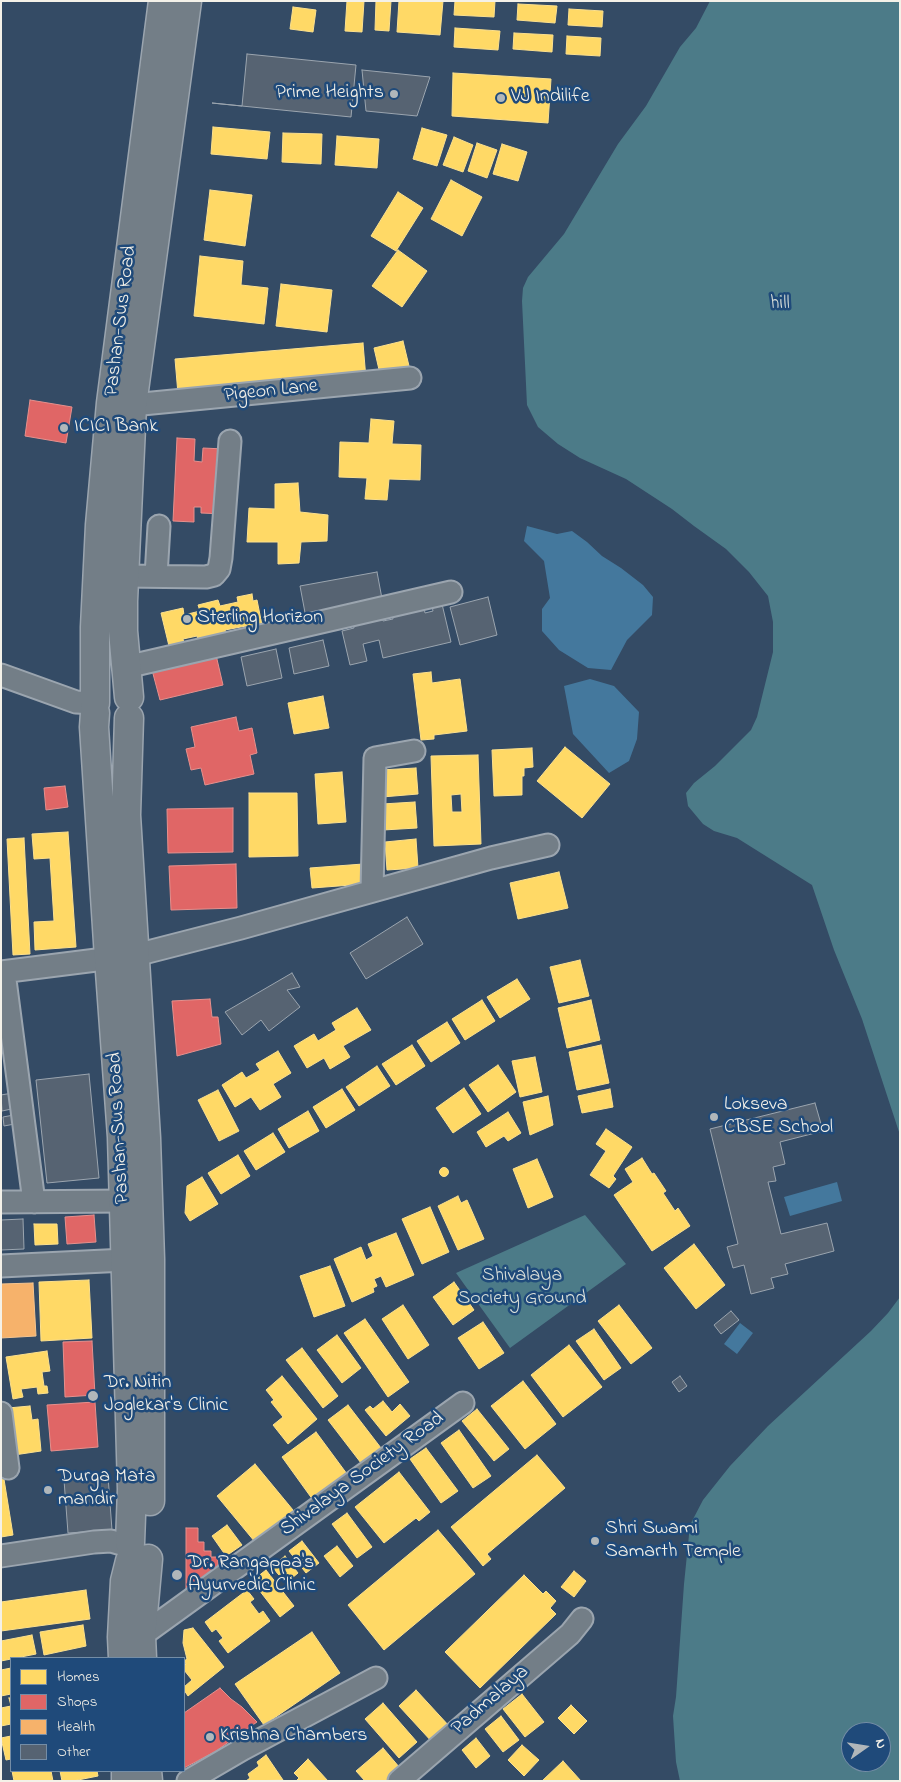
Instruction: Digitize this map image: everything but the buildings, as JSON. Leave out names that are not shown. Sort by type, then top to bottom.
[{"type":"main road","name":"Pashan-Sus Road","points":[[142,1647],[132,1489],[122,1137],[94,727],[89,706],[100,525],[111,403],[164,1]]},
{"type":"main road","name":"Pashan-Sus Road","points":[[123,1657],[125,1581],[135,1552],[151,1490],[150,1259],[146,1138],[142,1100],[136,955],[126,815],[129,708],[123,631],[124,576],[132,405],[187,1]]},
{"type":"main road","points":[[89,706],[98,695],[114,688],[123,691],[129,708]]},
{"type":"street","name":"Pigeon Lane","points":[[132,405],[410,378]]},
{"type":"street","points":[[124,576],[206,577],[214,575],[219,569],[230,441]]},
{"type":"street","points":[[156,576],[159,526]]},
{"type":"street","points":[[126,667],[451,592]]},
{"type":"street","points":[[1,675],[89,706]]},
{"type":"street","points":[[372,891],[375,758],[414,751]]},
{"type":"street","points":[[34,1202],[3,972],[136,955],[241,928],[491,858],[548,845]]},
{"type":"street","points":[[1,1202],[124,1201]]},
{"type":"street","points":[[1,1266],[126,1260]]},
{"type":"street","name":"Shivalaya Society Road","points":[[142,1647],[463,1402]]},
{"type":"street","points":[[1,1413],[8,1468]]},
{"type":"street","points":[[1,1556],[111,1541],[135,1552]]},
{"type":"street","points":[[1,1567],[112,1552],[135,1552]]},
{"type":"street","name":"Padmalaya","points":[[398,1781],[570,1634],[582,1619]]},
{"type":"street","points":[[188,1781],[243,1749],[376,1678]]},
{"type":"green space","name":"hill","points":[[710,1],[900,1],[900,1135],[862,1019],[834,950],[812,885],[737,838],[714,831],[703,824],[688,806],[686,793],[694,783],[715,766],[751,730],[757,717],[773,652],[773,622],[768,596],[749,572],[726,549],[672,509],[626,479],[580,458],[558,444],[538,427],[527,405],[523,288],[528,277],[564,234],[618,144],[646,106],[680,47],[696,28]]},
{"type":"green space","name":"Shivalaya Society Ground","points":[[585,1215],[626,1264],[510,1348],[456,1273]]},
{"type":"green space","points":[[900,1297],[900,1781],[680,1781],[676,1762],[673,1716],[690,1525],[703,1500],[730,1466],[768,1426],[871,1331]]},
{"type":"water","points":[[527,526],[557,534],[572,531],[602,556],[643,585],[653,597],[652,615],[627,640],[611,670],[588,668],[559,650],[542,631],[542,609],[550,598],[544,561],[524,541]]},
{"type":"water","points":[[590,679],[614,686],[639,712],[637,739],[629,761],[609,773],[573,734],[564,686]]},
{"type":"water","points":[[837,1182],[842,1201],[790,1216],[784,1197]]},
{"type":"water","points":[[740,1323],[753,1333],[737,1354],[724,1344]]},
{"type":"place","name":"Prime Heights","points":[[394,94]]},
{"type":"place","name":"VJ Indilife","points":[[501,98]]},
{"type":"place","name":"ICICI Bank","points":[[64,428]]},
{"type":"place","name":"Sterling Horizon","points":[[187,619]]},
{"type":"place","name":"Lokseva CBSE School","points":[[714,1117]]},
{"type":"place","name":"Dr. Nitin Joglekar's Clinic","points":[[93,1396]]},
{"type":"place","name":"Durga Mata mandir","points":[[48,1490]]},
{"type":"place","name":"Shri Swami Samarth Temple","points":[[595,1541]]},
{"type":"place","name":"Dr. Rangappa's Ayurvedic Clinic","points":[[177,1575]]},
{"type":"place","name":"Krishna Chambers","points":[[210,1737]]}]
